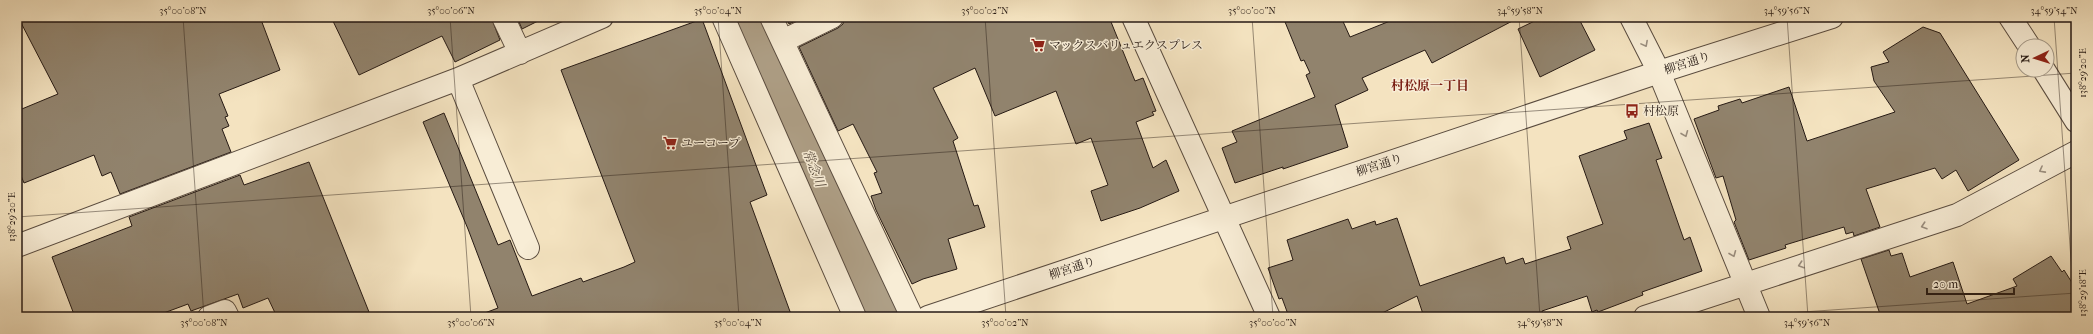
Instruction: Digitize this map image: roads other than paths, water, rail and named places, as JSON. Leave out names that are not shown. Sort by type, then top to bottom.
[{"type":"street","points":[[503,17],[520,53]]},
{"type":"street","points":[[17,246],[458,79],[602,17]]},
{"type":"street","points":[[723,17],[855,317]]},
{"type":"street","points":[[772,17],[912,317]]},
{"type":"street","points":[[783,41],[832,17]]},
{"type":"street","points":[[1134,17],[1269,317]]},
{"type":"street","points":[[1631,17],[1660,72],[1758,317]]},
{"type":"street","name":"柳宮通り","points":[[928,317],[1660,72],[1832,17]]},
{"type":"street","points":[[2010,17],[2024,38]]},
{"type":"street","points":[[2049,78],[2076,121]]},
{"type":"street","points":[[458,79],[528,248]]},
{"type":"street","points":[[1645,317],[1745,283],[1957,215],[2076,152]]},
{"type":"street","points":[[209,317],[225,311],[228,317]]},
{"type":"waterway","name":"常念川","points":[[749,17],[796,121],[827,203],[881,317]]},
{"type":"place","name":"マックスバリュエクスプレス","points":[[1038,45]]},
{"type":"place","name":"村松原","points":[[1632,111]]},
{"type":"place","name":"ユーコープ","points":[[670,143]]},
{"type":"district","name":"村松原一丁目","points":[[1430,85]]}]
